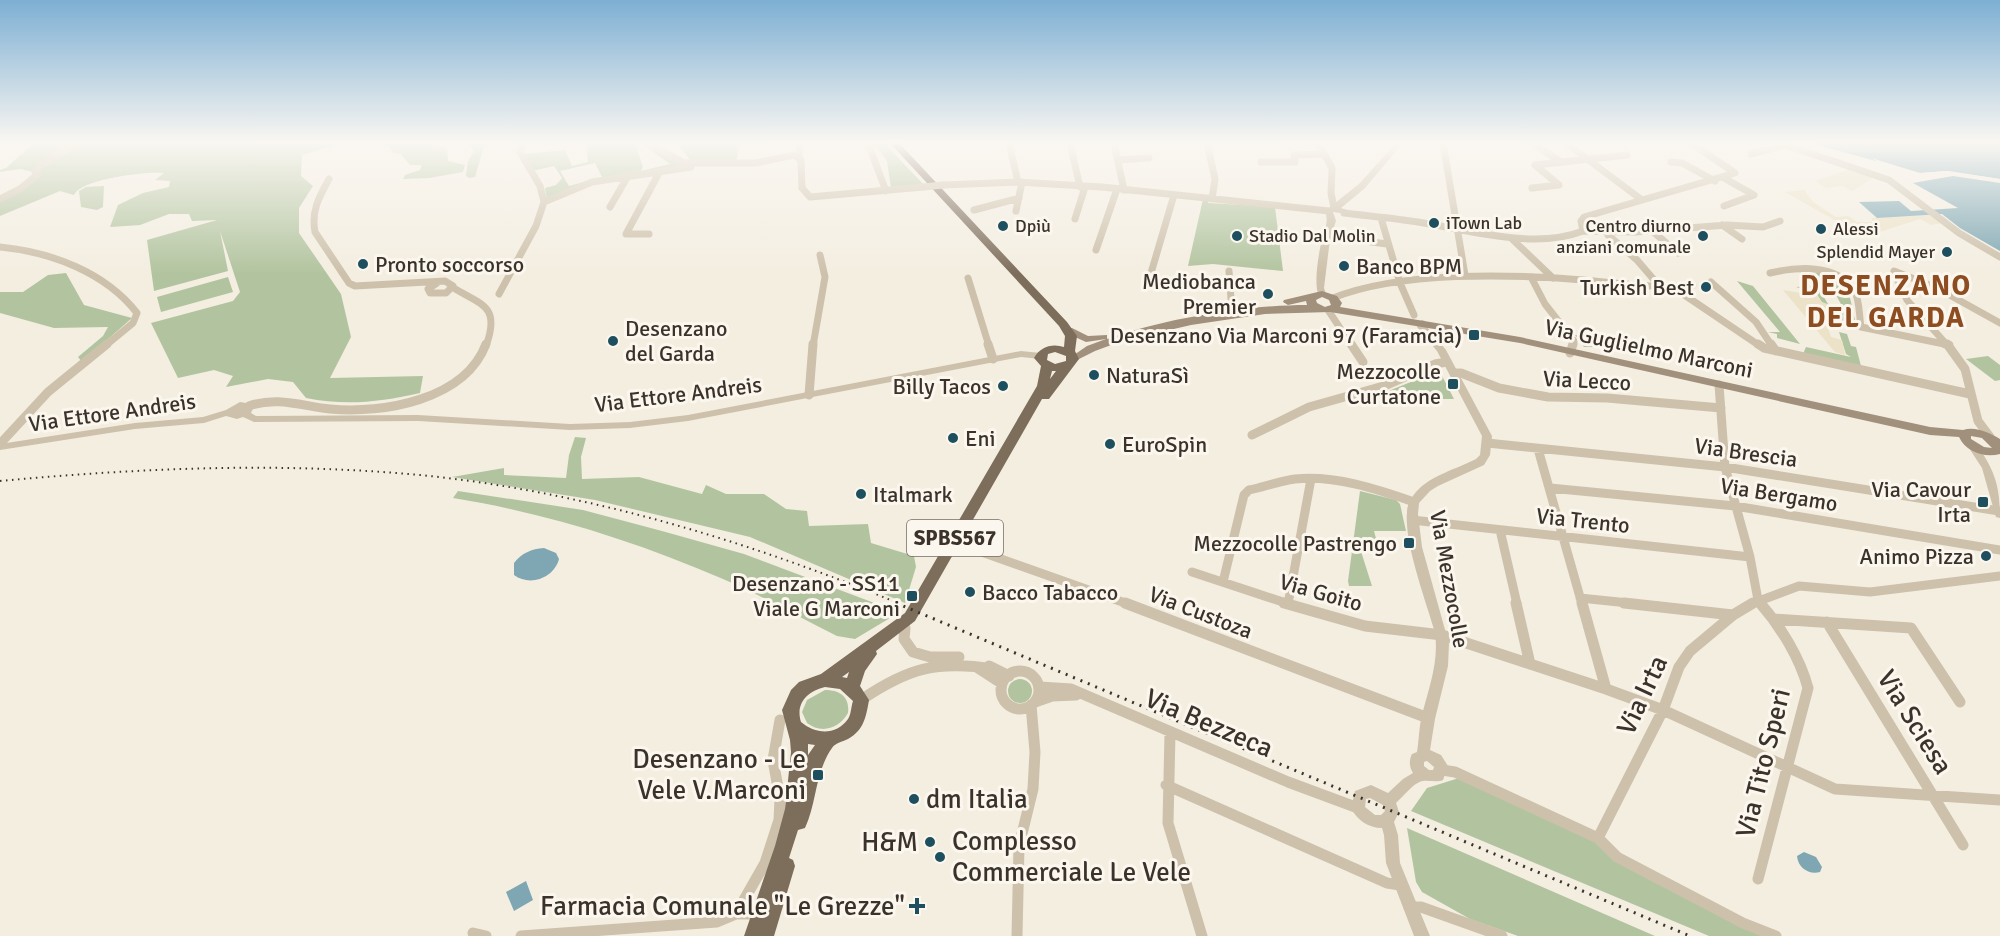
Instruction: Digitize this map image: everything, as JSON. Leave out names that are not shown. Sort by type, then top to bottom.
[{"type":"main road","points":[[934,187],[1068,330],[1071,336],[1069,359]]},
{"type":"main road","points":[[1317,295],[1310,302],[1329,305]]},
{"type":"main road","points":[[1068,330],[1090,339],[1317,295]]},
{"type":"main road","name":"Via Guglielmo Marconi","points":[[1317,295],[1329,305]]},
{"type":"main road","name":"Via Guglielmo Marconi","points":[[1069,359],[1089,348],[1119,337],[1274,309],[1329,305],[1357,312],[1418,319],[1520,340],[1570,353],[1969,439],[1995,447]]},
{"type":"main road","points":[[1056,318],[1065,338],[1063,345],[1046,350],[1044,361],[1069,359],[1111,335]]},
{"type":"main road","points":[[1056,348],[1069,359]]},
{"type":"main road","name":"SPBS567","points":[[856,693],[854,675],[864,659],[914,621],[1069,359]]},
{"type":"main road","name":"SPBS567","points":[[826,680],[910,617],[1043,386],[1044,361]]},
{"type":"main road","points":[[753,936],[794,811],[800,751],[787,723],[795,698],[806,687],[826,680],[844,682],[856,693],[857,721],[845,733],[828,739],[805,736],[787,723]]},
{"type":"main road","points":[[764,936],[808,792],[813,763],[828,739]]},
{"type":"street","points":[[0,199],[23,187]]},
{"type":"street","points":[[325,187],[314,208],[312,223],[315,232],[349,283],[355,286],[448,282],[453,290]]},
{"type":"street","points":[[499,294],[536,226],[544,202],[540,187]]},
{"type":"street","points":[[544,202],[579,187]]},
{"type":"street","points":[[610,207],[622,187]]},
{"type":"street","points":[[649,234],[626,234],[652,187]]},
{"type":"street","points":[[802,187],[810,197],[830,198],[926,187]]},
{"type":"street","points":[[884,187],[886,191]]},
{"type":"street","points":[[1016,211],[1019,187]]},
{"type":"street","points":[[1078,187],[1120,189],[1381,218],[1511,238],[1570,236],[1583,231],[1608,235],[1650,229],[1778,223]]},
{"type":"street","points":[[1075,219],[1082,187]]},
{"type":"street","points":[[1212,199],[1215,187]]},
{"type":"street","points":[[1331,187],[1336,213]]},
{"type":"street","points":[[1317,295],[1327,236],[1336,213],[1360,187]]},
{"type":"street","points":[[1451,187],[1465,275]]},
{"type":"street","points":[[1532,188],[1541,187]]},
{"type":"street","points":[[1624,187],[1642,200]]},
{"type":"street","points":[[1583,231],[1581,221],[1584,217],[1694,187]]},
{"type":"street","points":[[1724,206],[1754,195],[1739,187]]},
{"type":"street","points":[[1898,187],[1967,238],[2000,257]]},
{"type":"street","points":[[1096,250],[1120,189]]},
{"type":"street","points":[[1331,193],[1339,199],[1348,200]]},
{"type":"street","points":[[1151,273],[1174,195]]},
{"type":"street","points":[[974,210],[1018,198]]},
{"type":"street","points":[[1381,218],[1400,283],[1422,327],[1441,350],[1484,428],[1487,443]]},
{"type":"street","points":[[1722,225],[1742,239]]},
{"type":"street","points":[[1751,226],[1764,234]]},
{"type":"street","points":[[1650,229],[1678,253]]},
{"type":"street","points":[[1608,235],[1636,260],[1661,288]]},
{"type":"street","points":[[1327,236],[1387,244]]},
{"type":"street","points":[[1511,238],[1553,278]]},
{"type":"street","points":[[0,247],[66,261],[129,300],[137,313],[133,323],[48,392],[0,446]]},
{"type":"street","points":[[809,395],[813,342],[825,277],[820,255]]},
{"type":"street","points":[[1770,273],[1813,269],[1835,274],[1854,290],[1861,327],[1949,345]]},
{"type":"street","points":[[1229,271],[1232,312]]},
{"type":"street","points":[[1987,468],[1995,447],[1978,424],[1966,371],[1949,345],[1909,305],[1900,292],[1894,271],[1937,288],[2000,323]]},
{"type":"street","points":[[1363,362],[1329,305],[1343,294],[1400,283],[1465,275],[1553,278],[1661,288],[1693,285]]},
{"type":"street","points":[[1531,277],[1548,309],[1574,341],[1570,353]]},
{"type":"street","points":[[968,278],[993,359]]},
{"type":"street","points":[[1711,282],[1756,322],[1776,351]]},
{"type":"street","points":[[247,410],[275,399],[331,410],[391,406],[421,400],[446,388],[480,358],[491,330],[492,321],[487,307],[472,297],[453,290],[433,294],[429,292],[431,284]]},
{"type":"street","points":[[1674,288],[1753,342],[1776,351],[1970,394]]},
{"type":"street","name":"Via Ettore Andreis","points":[[0,446],[135,426],[204,420],[229,412],[233,417],[247,410],[254,419],[418,418],[570,427],[630,425],[688,418],[1027,353],[1044,361]]},
{"type":"street","points":[[1252,435],[1309,407],[1387,385],[1435,364],[1447,362]]},
{"type":"street","name":"Via Lecco","points":[[1454,374],[1461,373],[1499,388],[1548,397],[1607,398],[1721,408]]},
{"type":"street","points":[[1719,385],[1725,467],[1750,557],[1758,600]]},
{"type":"street","points":[[1978,424],[1969,439],[1987,468],[2000,512]]},
{"type":"street","name":"Via Brescia","points":[[1487,443],[1725,467],[2000,512]]},
{"type":"street","name":"Via Mezzocolle","points":[[1422,774],[1415,764],[1417,758],[1423,755],[1428,718],[1439,681],[1442,635],[1412,520],[1414,502],[1432,485],[1480,462],[1485,455],[1487,443]]},
{"type":"street","points":[[1538,449],[1606,689]]},
{"type":"street","points":[[1223,582],[1244,495],[1249,490],[1294,479],[1311,479],[1369,489],[1414,502]]},
{"type":"street","points":[[1288,604],[1311,479]]},
{"type":"street","name":"Via Bergamo","points":[[1550,488],[1735,506],[2000,550]]},
{"type":"street","name":"Via Trento","points":[[1412,520],[1750,557]]},
{"type":"street","points":[[1500,530],[1530,664]]},
{"type":"street","name":"Via Custoza","points":[[959,544],[1035,569],[1428,718]]},
{"type":"street","name":"Via Goito","points":[[1192,572],[1320,615],[1365,626],[1442,635],[1606,689],[1662,710],[1835,789],[2000,800]]},
{"type":"street","name":"Via Irta","points":[[1598,838],[1662,710],[1679,667],[1690,651],[1732,615],[1758,600],[1799,586],[1870,592],[1910,590],[1976,577],[2000,576]]},
{"type":"street","points":[[1580,598],[1732,615]]},
{"type":"street","name":"Via Tito Speri","points":[[1758,600],[1774,619],[1804,673],[1808,688],[1758,879]]},
{"type":"street","points":[[1774,619],[1911,628],[1960,702]]},
{"type":"street","name":"Via Sciesa","points":[[1827,622],[1964,845]]},
{"type":"street","name":"Via Bezzeca","points":[[905,628],[903,639],[906,647],[912,653],[979,660],[1005,679]]},
{"type":"street","name":"Via Bezzeca","points":[[856,693],[922,667],[942,663],[994,669]]},
{"type":"street","name":"Via Bezzeca","points":[[974,665],[1005,679],[1028,675],[1040,687],[1071,689],[1170,733],[1340,803],[1358,808]]},
{"type":"street","name":"Via Bezzeca","points":[[1005,679],[1000,697],[1009,705],[1020,707],[1033,703]]},
{"type":"street","points":[[1017,936],[1019,846],[1033,789],[1035,752],[1033,703],[1040,687]]},
{"type":"street","points":[[1033,703],[1066,694],[1081,695]]},
{"type":"street","points":[[736,914],[760,874],[778,823],[781,806],[773,772],[773,743],[787,723]]},
{"type":"street","points":[[1170,733],[1166,785],[1168,823],[1202,936]]},
{"type":"street","points":[[1423,755],[1436,759],[1442,770]]},
{"type":"street","points":[[1389,801],[1408,783],[1422,774],[1434,777],[1442,770],[1455,772],[1598,838],[1617,858],[1743,923],[1776,936]]},
{"type":"street","points":[[1166,785],[1387,883],[1400,885]]},
{"type":"street","points":[[1365,792],[1377,793],[1389,801],[1392,812],[1386,820],[1374,821],[1358,808],[1357,801],[1365,792]]},
{"type":"street","points":[[1386,820],[1391,835],[1393,863],[1422,936]]},
{"type":"street","points":[[1409,907],[1421,907],[1502,936]]},
{"type":"street","points":[[521,936],[648,925],[717,922],[736,914],[760,914]]},
{"type":"green space","points":[[23,187],[84,187],[74,195],[60,191],[0,216],[0,200]]},
{"type":"green space","points":[[86,187],[104,187],[103,207],[97,210],[81,207],[79,191]]},
{"type":"green space","points":[[169,187],[313,187],[299,208],[299,233],[341,294],[351,337],[330,378],[423,376],[420,393],[377,401],[335,402],[306,398],[293,382],[268,379],[226,387],[233,376],[214,370],[178,378],[151,323],[233,301],[240,292],[220,231],[228,271],[154,291],[147,240],[217,220],[192,221],[189,214],[169,214],[140,225],[110,227],[118,205],[143,193]]},
{"type":"green space","points":[[550,187],[586,187],[547,200],[545,188]]},
{"type":"green space","name":"Stadio Dal Molin","points":[[1203,199],[1209,200],[1208,203],[1275,207],[1283,271],[1213,264],[1188,266]]},
{"type":"green space","points":[[1794,271],[1825,274],[1842,282],[1851,300],[1857,330],[1837,326],[1816,293],[1796,287],[1810,286],[1819,289],[1828,304],[1835,305],[1839,315],[1842,306],[1829,282],[1831,279]]},
{"type":"green space","points":[[66,273],[84,305],[132,318],[82,362],[78,357],[103,336],[108,327],[54,328],[0,313],[0,292],[23,292],[48,275]]},
{"type":"green space","points":[[228,277],[233,292],[161,312],[157,297]]},
{"type":"green space","points":[[1737,281],[1753,286],[1800,344],[1777,338],[1777,334],[1768,332],[1780,332]]},
{"type":"green space","points":[[1839,332],[1847,334],[1851,346],[1856,347],[1861,366],[1803,354],[1806,347],[1851,357],[1846,354]]},
{"type":"green space","points":[[1611,334],[1620,346],[1584,347],[1575,335]]},
{"type":"green space","points":[[1988,356],[2000,365],[2000,380],[1995,381],[1966,359]]},
{"type":"green space","points":[[1438,368],[1454,399],[1431,399],[1391,406],[1389,404],[1393,402],[1386,392],[1433,373],[1430,370]]},
{"type":"green space","points":[[575,437],[586,438],[581,457],[582,479],[639,477],[702,494],[706,485],[726,494],[764,494],[786,509],[807,511],[809,526],[868,524],[871,543],[914,556],[916,567],[905,603],[750,537],[595,500],[452,477],[504,468],[504,475],[566,478],[569,455]]},
{"type":"green space","points":[[458,491],[583,510],[744,554],[885,607],[895,615],[855,639],[837,636],[737,585],[657,552],[556,520],[453,498]]},
{"type":"green space","points":[[1360,491],[1396,500],[1400,504],[1406,531],[1374,531],[1377,542],[1358,542],[1372,586],[1349,586],[1348,581]]},
{"type":"green space","points":[[1020,679],[1029,682],[1032,691],[1029,700],[1020,703],[1011,700],[1008,691],[1011,682]]},
{"type":"green space","points":[[825,690],[835,691],[846,699],[848,713],[840,723],[824,729],[807,723],[802,712],[807,700]]},
{"type":"green space","points":[[1459,778],[1596,842],[1764,936],[1709,936],[1411,811],[1427,788]]},
{"type":"green space","points":[[1407,828],[1655,936],[1518,936],[1470,919],[1422,892],[1416,882]]},
{"type":"shaded area","points":[[1844,187],[1859,187],[1852,191]]},
{"type":"shaded area","points":[[1804,190],[1813,202],[1836,217],[1848,216],[1857,222],[1874,222],[1871,218],[1932,214],[1943,223],[1931,225],[1920,219],[1864,237],[1785,192]]},
{"type":"shaded area","points":[[1783,290],[1818,296],[1822,302],[1830,305],[1831,311],[1827,313],[1837,326],[1827,325],[1831,337],[1842,340],[1845,355],[1835,352]]},
{"type":"water","points":[[1920,187],[2000,187],[2000,251],[1960,228],[1942,214],[1877,218],[1859,202],[1899,201],[1911,211],[1958,208]]},
{"type":"water","points":[[544,548],[556,553],[559,559],[547,576],[527,580],[514,575],[514,563],[520,557]]},
{"type":"water","points":[[1804,852],[1816,857],[1822,867],[1820,872],[1805,870],[1799,864],[1797,856]]},
{"type":"water","points":[[526,881],[533,900],[514,911],[506,892]]},
{"type":"railway","points":[[0,481],[158,470],[262,468],[368,471],[481,483],[543,493],[664,522],[784,560],[900,604]]},
{"type":"railway","points":[[896,603],[1690,936]]},
{"type":"place","name":"iTown Lab","points":[[1434,223]]},
{"type":"place","name":"Dpiù","points":[[1003,226]]},
{"type":"place","name":"Alessi","points":[[1821,229]]},
{"type":"place","name":"Stadio Dal Molin","points":[[1237,236]]},
{"type":"place","name":"Centro diurno anziani comunale","points":[[1703,236]]},
{"type":"place","name":"Splendid Mayer","points":[[1947,252]]},
{"type":"place","name":"Pronto soccorso","points":[[363,264]]},
{"type":"place","name":"Banco BPM","points":[[1344,266]]},
{"type":"place","name":"Turkish Best","points":[[1706,287]]},
{"type":"place","name":"Mediobanca Premier","points":[[1268,294]]},
{"type":"place","name":"Desenzano Via Marconi 97 (Faramcia)","points":[[1474,335]]},
{"type":"place","name":"Desenzano del Garda","points":[[613,341]]},
{"type":"place","name":"NaturaSì","points":[[1094,375]]},
{"type":"place","name":"Mezzocolle Curtatone","points":[[1453,384]]},
{"type":"place","name":"Billy Tacos","points":[[1003,386]]},
{"type":"place","name":"Eni","points":[[953,438]]},
{"type":"place","name":"EuroSpin","points":[[1110,444]]},
{"type":"place","name":"Italmark","points":[[861,494]]},
{"type":"place","name":"Via Cavour Irta","points":[[1983,502]]},
{"type":"place","name":"Mezzocolle Pastrengo","points":[[1409,543]]},
{"type":"place","name":"Animo Pizza","points":[[1986,556]]},
{"type":"place","name":"Bacco Tabacco","points":[[970,592]]},
{"type":"place","name":"Desenzano - SS11 Viale G Marconi","points":[[912,596]]},
{"type":"place","name":"Desenzano - Le Vele V.Marconi","points":[[818,775]]},
{"type":"place","name":"dm Italia","points":[[914,799]]},
{"type":"place","name":"H&M","points":[[930,842]]},
{"type":"place","name":"Complesso Commerciale Le Vele","points":[[940,857]]},
{"type":"place","name":"Farmacia Comunale \"Le Grezze\"","points":[[917,906]]},
{"type":"district","name":"DESENZANO DEL GARDA","points":[[1886,301]]}]
